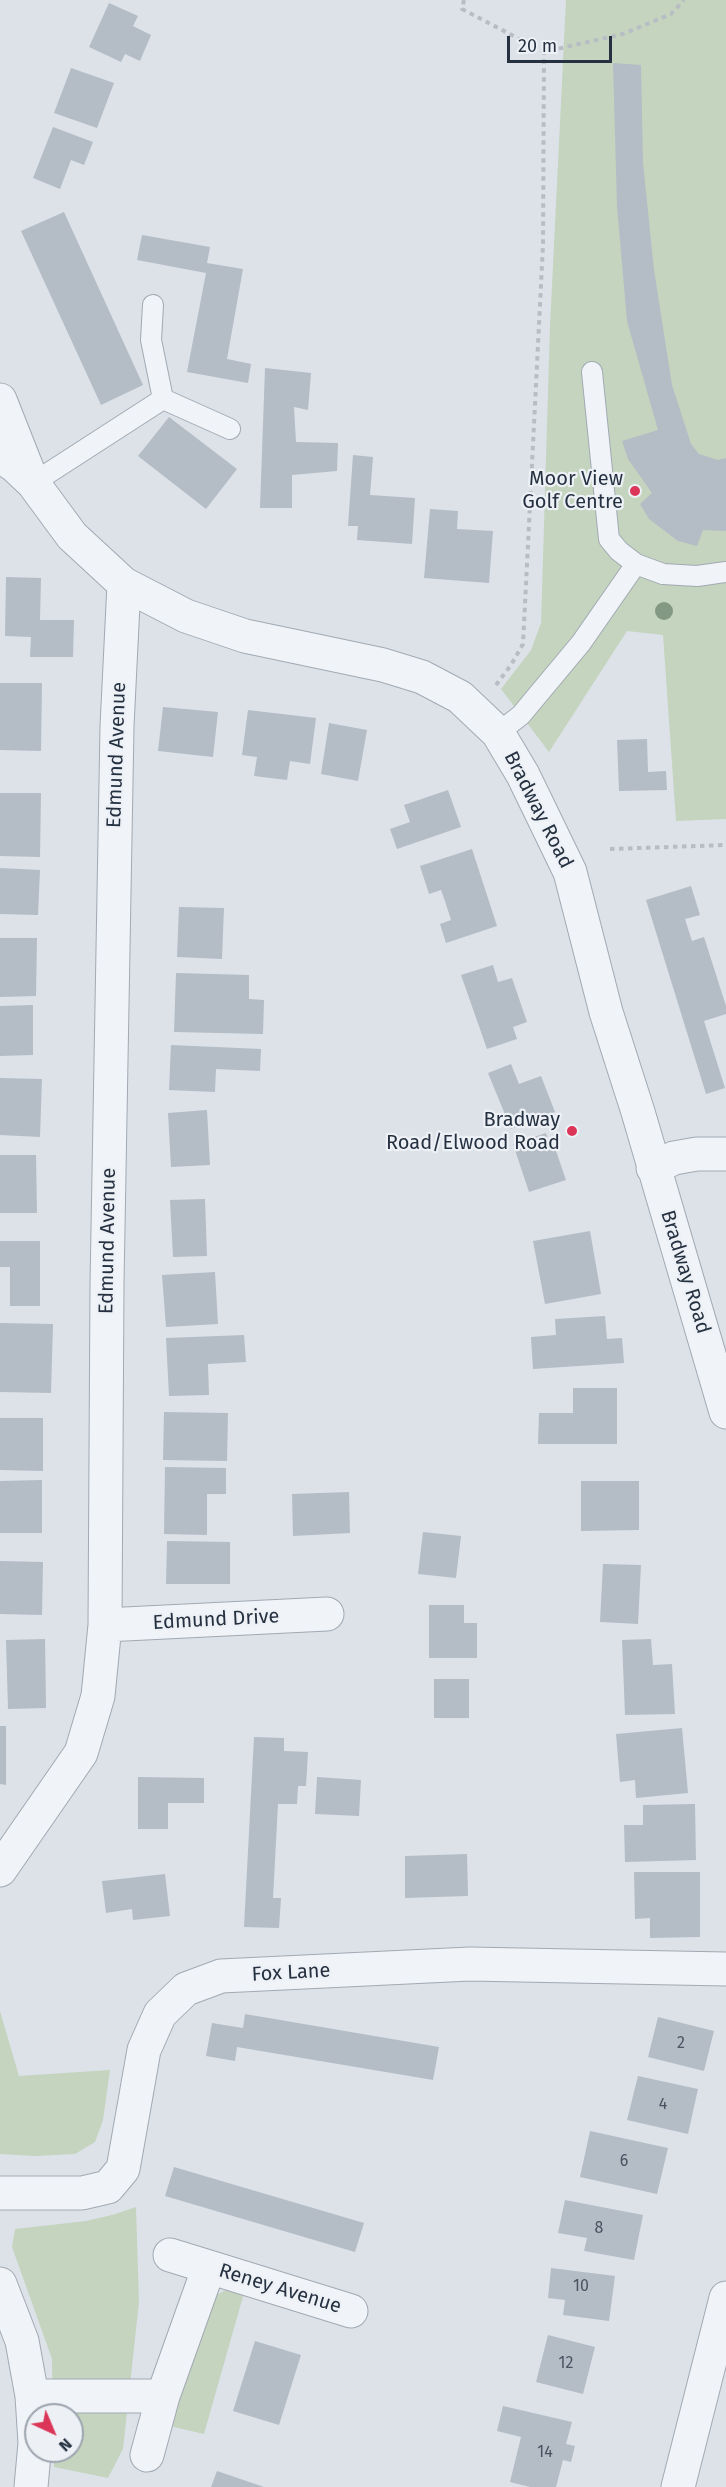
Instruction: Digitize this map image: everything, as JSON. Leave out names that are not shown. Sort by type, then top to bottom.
[{"type":"street","name":"Bradway Road","points":[[0,400],[33,483]]},
{"type":"street","name":"Bradway Road","points":[[0,456],[33,483],[72,536],[124,584],[186,616],[245,636],[383,665],[422,677],[460,697],[486,722],[523,775],[570,872],[606,1012],[726,1412]]},
{"type":"street","name":"Edmund Avenue","points":[[0,1870],[81,1753],[98,1696],[105,1625],[107,1284],[117,726],[124,584]]},
{"type":"street","points":[[653,1168],[674,1158],[697,1154],[726,1154]]},
{"type":"street","name":"Edmund Drive","points":[[105,1625],[327,1614]]},
{"type":"street","name":"Fox Lane","points":[[0,2193],[82,2193],[108,2187],[123,2169],[144,2050],[160,2014],[186,1989],[221,1976],[470,1964],[726,1969]]},
{"type":"street","name":"Reney Avenue","points":[[170,2255],[351,2311]]},
{"type":"street","name":"Reney Avenue","points":[[147,2455],[163,2396],[210,2266]]},
{"type":"street","points":[[0,2284],[22,2341],[32,2396],[35,2443],[32,2487]]},
{"type":"street","points":[[678,2487],[726,2298]]},
{"type":"street","points":[[32,2396],[163,2396]]},
{"type":"lane","points":[[153,305],[151,340],[163,399]]},
{"type":"lane","points":[[592,372],[606,530],[612,544],[636,564],[663,574],[678,576],[726,572]]},
{"type":"lane","points":[[163,399],[230,429]]},
{"type":"lane","points":[[33,483],[163,399]]},
{"type":"lane","points":[[486,722],[521,716],[581,643],[636,564]]},
{"type":"path","points":[[464,0],[462,9],[544,52],[623,34],[671,14],[684,0]]},
{"type":"path","points":[[486,722],[511,665],[523,644],[543,245],[544,52]]},
{"type":"path","points":[[610,849],[726,845]]},
{"type":"green space","name":"Moor View Golf Centre","points":[[566,0],[726,0],[726,819],[676,821],[663,635],[627,631],[549,752],[501,689],[531,650],[541,623],[550,326]]},
{"type":"green space","points":[[0,2011],[19,2076],[110,2070],[103,2120],[95,2142],[75,2154],[35,2156],[0,2154]]},
{"type":"green space","points":[[136,2207],[139,2302],[123,2449],[108,2478],[54,2467],[54,2463],[84,2463],[84,2403],[53,2403],[52,2359],[12,2247],[15,2229],[86,2221]]},
{"type":"green space","points":[[226,2290],[244,2293],[204,2434],[174,2427],[166,2415],[207,2300]]},
{"type":"building","points":[[109,3],[138,16],[133,26],[151,35],[140,61],[125,54],[121,62],[89,47]]},
{"type":"building","points":[[613,63],[641,65],[643,163],[654,270],[672,385],[691,444],[699,454],[718,460],[726,458],[726,531],[703,530],[697,546],[678,541],[649,519],[640,504],[652,493],[628,459],[622,441],[658,430],[627,321],[617,206]]},
{"type":"building","points":[[71,68],[114,83],[97,128],[54,113]]},
{"type":"building","points":[[53,127],[93,142],[84,165],[71,160],[60,189],[33,178]]},
{"type":"building","points":[[64,212],[143,385],[101,405],[21,231]]},
{"type":"building","points":[[142,235],[210,247],[207,263],[243,269],[227,359],[251,364],[248,383],[187,372],[206,273],[137,260]]},
{"type":"building","points":[[265,368],[311,373],[308,410],[294,407],[296,442],[338,443],[337,471],[292,475],[292,508],[260,508]]},
{"type":"building","points":[[169,417],[237,469],[206,509],[138,456]]},
{"type":"building","points":[[353,455],[373,457],[370,495],[415,498],[412,544],[357,540],[358,526],[348,526]]},
{"type":"building","points":[[430,509],[458,511],[457,529],[493,531],[489,583],[424,578]]},
{"type":"building","points":[[6,577],[41,578],[40,620],[74,620],[73,657],[30,657],[31,637],[5,636]]},
{"type":"building","points":[[0,683],[42,683],[41,751],[0,750]]},
{"type":"building","points":[[163,707],[218,712],[213,757],[158,751]]},
{"type":"building","points":[[248,710],[316,718],[310,764],[290,761],[287,780],[254,776],[257,757],[242,755]]},
{"type":"building","points":[[329,723],[367,730],[358,781],[321,774]]},
{"type":"building","points":[[647,739],[648,772],[666,771],[667,790],[619,791],[617,740]]},
{"type":"building","points":[[448,790],[461,827],[397,849],[390,829],[410,822],[404,805]]},
{"type":"building","points":[[0,793],[41,793],[40,857],[0,856]]},
{"type":"building","points":[[472,849],[497,926],[446,943],[440,924],[451,920],[445,901],[441,890],[429,894],[420,866]]},
{"type":"building","points":[[0,868],[40,870],[38,915],[0,914]]},
{"type":"building","points":[[691,886],[700,915],[685,919],[692,941],[704,937],[726,1006],[726,1014],[704,1021],[725,1088],[706,1094],[646,900]]},
{"type":"building","points":[[179,907],[224,908],[222,959],[177,957]]},
{"type":"building","points":[[0,938],[37,938],[36,996],[0,997]]},
{"type":"building","points":[[493,965],[498,982],[512,978],[527,1022],[513,1027],[517,1039],[487,1049],[461,975]]},
{"type":"building","points":[[176,973],[249,975],[249,999],[264,1000],[263,1034],[174,1032]]},
{"type":"building","points":[[33,1005],[33,1055],[0,1056],[0,1006]]},
{"type":"building","points":[[171,1045],[261,1049],[260,1071],[216,1069],[215,1092],[169,1090]]},
{"type":"building","points":[[511,1064],[519,1084],[541,1076],[555,1112],[511,1129],[488,1073]]},
{"type":"building","points":[[0,1078],[42,1079],[40,1137],[0,1135]]},
{"type":"building","points":[[207,1110],[210,1165],[171,1167],[168,1113]]},
{"type":"building","points":[[546,1133],[550,1146],[554,1145],[566,1180],[529,1192],[513,1144]]},
{"type":"building","points":[[0,1155],[36,1155],[37,1213],[0,1213]]},
{"type":"building","points":[[205,1199],[207,1256],[173,1257],[170,1200]]},
{"type":"building","points":[[590,1231],[601,1294],[545,1304],[533,1241]]},
{"type":"building","points":[[0,1241],[40,1241],[40,1306],[10,1306],[10,1267],[0,1267]]},
{"type":"building","points":[[215,1272],[218,1324],[166,1327],[162,1275]]},
{"type":"building","points":[[605,1316],[607,1339],[622,1338],[624,1363],[533,1369],[531,1337],[556,1335],[555,1319]]},
{"type":"building","points":[[0,1323],[53,1324],[51,1393],[0,1392]]},
{"type":"building","points":[[244,1335],[246,1362],[208,1364],[209,1395],[169,1396],[166,1338]]},
{"type":"building","points":[[573,1388],[617,1388],[617,1444],[538,1444],[539,1413],[573,1413]]},
{"type":"building","points":[[164,1412],[228,1413],[227,1461],[163,1460]]},
{"type":"building","points":[[0,1418],[43,1418],[43,1471],[0,1470]]},
{"type":"building","points":[[165,1467],[226,1468],[226,1494],[207,1494],[207,1535],[164,1534]]},
{"type":"building","points":[[42,1480],[42,1533],[0,1533],[0,1481]]},
{"type":"building","points":[[581,1481],[639,1481],[639,1530],[581,1531]]},
{"type":"building","points":[[349,1492],[350,1533],[293,1536],[292,1494]]},
{"type":"building","points":[[423,1532],[461,1536],[456,1578],[418,1574]]},
{"type":"building","points":[[167,1541],[230,1542],[230,1584],[166,1584]]},
{"type":"building","points":[[0,1561],[43,1562],[42,1615],[0,1614]]},
{"type":"building","points":[[603,1564],[641,1565],[638,1624],[600,1622]]},
{"type":"building","points":[[429,1605],[464,1605],[464,1623],[477,1623],[477,1658],[429,1658]]},
{"type":"building","points":[[45,1639],[46,1708],[8,1709],[6,1640]]},
{"type":"building","points":[[651,1639],[653,1665],[672,1664],[675,1714],[625,1715],[622,1640]]},
{"type":"building","points":[[434,1679],[469,1679],[469,1718],[434,1718]]},
{"type":"building","points":[[0,1726],[6,1726],[6,1785],[0,1784]]},
{"type":"building","points":[[682,1728],[688,1793],[636,1798],[635,1780],[620,1782],[616,1734]]},
{"type":"building","points":[[254,1737],[284,1738],[284,1751],[308,1752],[306,1786],[298,1786],[297,1804],[278,1804],[273,1898],[281,1898],[279,1928],[244,1927]]},
{"type":"building","points":[[138,1777],[204,1778],[204,1803],[168,1803],[168,1829],[138,1829]]},
{"type":"building","points":[[317,1777],[361,1780],[359,1816],[315,1814]]},
{"type":"building","points":[[695,1804],[696,1860],[625,1862],[624,1825],[643,1825],[643,1805]]},
{"type":"building","points":[[467,1854],[468,1896],[405,1898],[405,1856]]},
{"type":"building","points":[[634,1872],[700,1872],[700,1937],[650,1938],[650,1918],[635,1919]]},
{"type":"building","points":[[165,1874],[170,1916],[133,1920],[132,1909],[106,1913],[102,1881]]},
{"type":"building","points":[[245,2014],[439,2047],[433,2080],[237,2047],[235,2061],[206,2056],[212,2023],[243,2028]]},
{"type":"building","points":[[658,2017],[714,2031],[704,2071],[648,2057]]},
{"type":"building","points":[[638,2076],[698,2089],[688,2134],[627,2120]]},
{"type":"building","points":[[590,2131],[668,2148],[657,2194],[580,2177]]},
{"type":"building","points":[[174,2167],[364,2223],[355,2252],[165,2196]]},
{"type":"building","points":[[565,2200],[643,2215],[634,2260],[584,2251],[587,2238],[558,2233]]},
{"type":"building","points":[[551,2268],[615,2276],[609,2321],[563,2315],[565,2300],[548,2298]]},
{"type":"building","points":[[548,2335],[595,2347],[583,2394],[536,2382]]},
{"type":"building","points":[[255,2341],[301,2355],[279,2425],[233,2411]]},
{"type":"building","points":[[503,2406],[572,2422],[566,2444],[575,2446],[571,2462],[563,2460],[556,2487],[530,2487],[510,2482],[521,2437],[497,2431]]},
{"type":"building","points":[[217,2471],[264,2487],[211,2487]]},
{"type":"place","name":"Moor View Golf Centre","points":[[635,491]]},
{"type":"place","name":"Bradway Road/Elwood Road","points":[[572,1131]]}]
